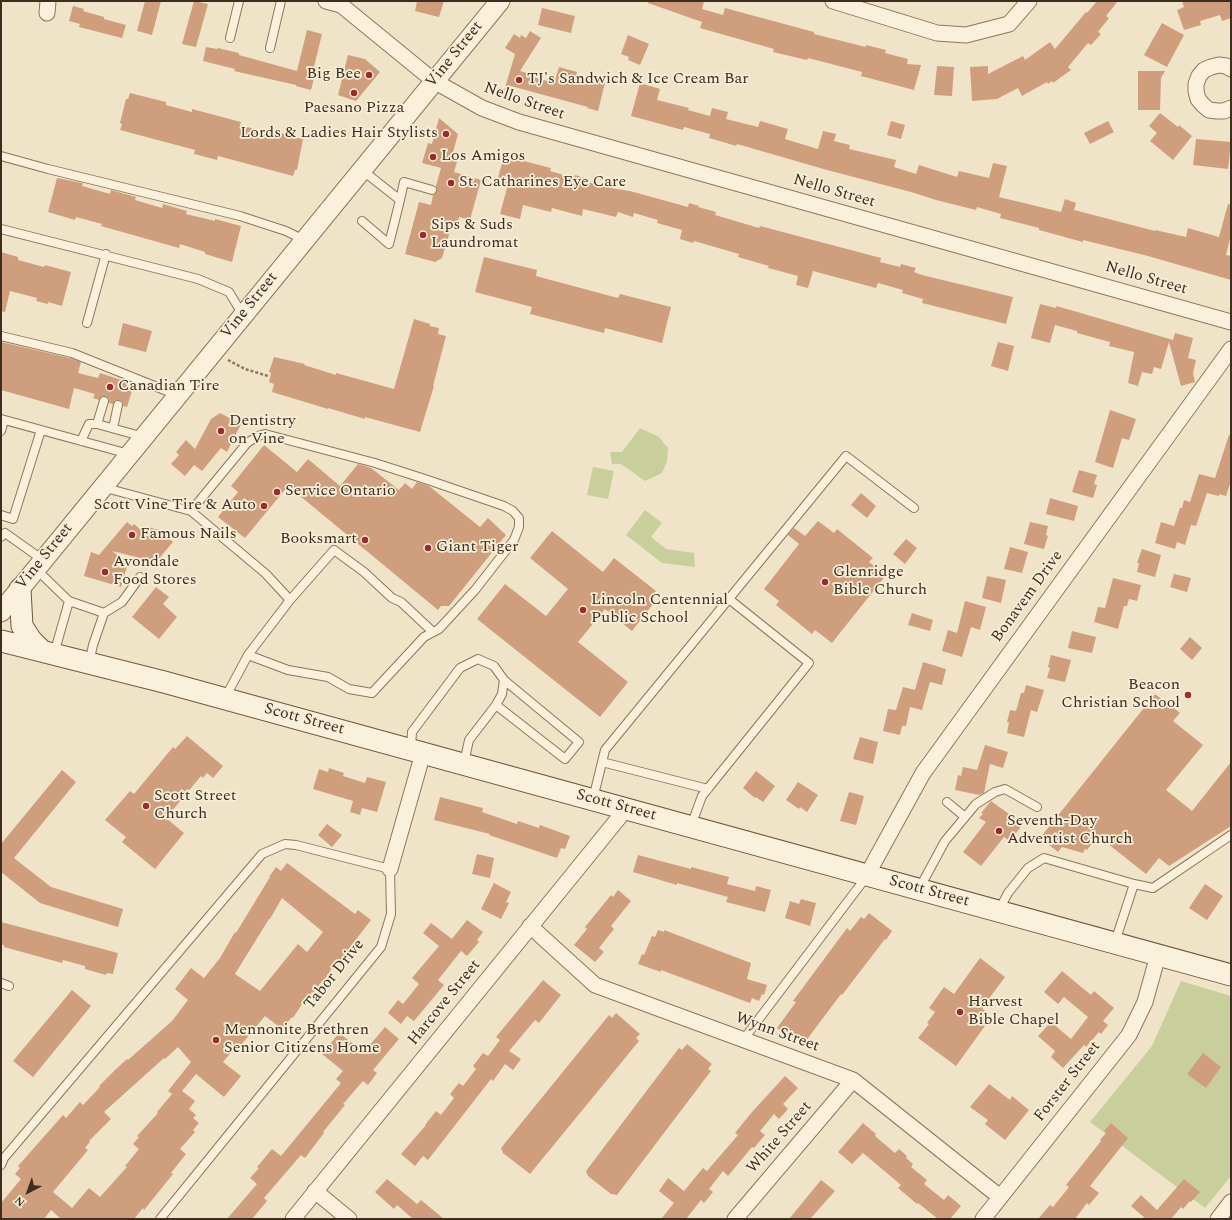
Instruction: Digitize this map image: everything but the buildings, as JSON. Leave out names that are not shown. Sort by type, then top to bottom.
[{"type":"main road","points":[[20,589],[22,626],[31,640],[48,652]]},
{"type":"main road","name":"Scott Street","points":[[1,641],[225,698],[1231,975]]},
{"type":"street","points":[[326,1],[341,3]]},
{"type":"street","name":"Vine Street","points":[[1,612],[500,1]]},
{"type":"street","points":[[833,1],[937,33],[966,35],[1009,24],[1029,1]]},
{"type":"street","name":"Nello Street","points":[[341,3],[434,81],[482,108],[519,122],[1231,322]]},
{"type":"street","points":[[1231,69],[1226,66],[1218,65],[1211,66],[1204,70],[1199,76],[1196,84],[1196,92],[1198,99],[1210,110],[1217,112],[1231,108]]},
{"type":"street","name":"Bonavem Drive","points":[[867,875],[923,773],[1231,349]]},
{"type":"street","name":"Tabor Drive","points":[[390,869],[417,751]]},
{"type":"street","name":"Harcove Street","points":[[293,1219],[626,809]]},
{"type":"street","name":"Wynn Street","points":[[530,926],[595,985],[853,1080],[1000,1197]]},
{"type":"street","name":"Forster Street","points":[[982,1219],[1129,1035],[1145,1002],[1158,955]]},
{"type":"street","name":"White Street","points":[[735,1219],[853,1080]]},
{"type":"street","points":[[315,1191],[350,1219]]},
{"type":"street","points":[[1218,1219],[1231,1202]]},
{"type":"lane","points":[[230,38],[240,1]]},
{"type":"lane","points":[[270,48],[281,1]]},
{"type":"lane","points":[[1,156],[240,216],[286,231],[304,240]]},
{"type":"lane","points":[[362,169],[400,200]]},
{"type":"lane","points":[[362,221],[389,244],[404,182],[432,190]]},
{"type":"lane","points":[[1,229],[106,254],[198,279],[229,292],[243,314]]},
{"type":"lane","points":[[86,323],[106,254]]},
{"type":"lane","points":[[1,336],[72,353],[111,373],[158,387],[177,395]]},
{"type":"lane","points":[[97,424],[104,401]]},
{"type":"lane","points":[[113,428],[118,405]]},
{"type":"lane","points":[[1,431],[3,420],[129,454]]},
{"type":"lane","points":[[81,441],[89,424],[97,424],[144,436]]},
{"type":"lane","points":[[1,515],[12,519],[41,430]]},
{"type":"lane","points":[[191,511],[248,444],[258,436],[265,434],[375,463],[428,480],[504,506],[519,518],[519,526],[514,540],[475,590],[439,629],[424,637],[372,693],[349,689],[328,677],[288,670],[248,655]]},
{"type":"lane","points":[[593,800],[605,750],[846,456],[914,508]]},
{"type":"lane","points":[[102,487],[191,511],[266,574],[290,600]]},
{"type":"lane","points":[[2,534],[40,564],[69,601],[104,613]]},
{"type":"lane","points":[[225,698],[248,655],[290,600],[334,550],[364,572],[392,598],[401,602],[433,632]]},
{"type":"lane","points":[[89,663],[93,644],[104,613],[122,602],[140,577]]},
{"type":"lane","points":[[691,826],[702,796],[809,662],[729,599]]},
{"type":"lane","points":[[48,652],[69,601]]},
{"type":"lane","points":[[417,751],[412,732],[460,668],[478,659],[494,666],[504,680],[579,742],[565,759],[496,706]]},
{"type":"lane","points":[[464,764],[469,740],[496,706],[502,694],[504,680]]},
{"type":"lane","points":[[602,762],[708,788]]},
{"type":"lane","points":[[919,889],[945,841],[976,804],[996,792],[1005,789],[1037,807]]},
{"type":"lane","points":[[947,802],[965,817]]},
{"type":"lane","points":[[999,911],[1008,893],[1028,868],[1044,858],[1153,888],[1231,835]]},
{"type":"lane","points":[[1,1164],[4,1158],[262,854],[285,844],[296,845],[390,869]]},
{"type":"lane","name":"Tabor Drive","points":[[160,1219],[381,947],[391,914],[390,869]]},
{"type":"lane","points":[[743,1040],[867,875]]},
{"type":"lane","points":[[1115,943],[1134,884]]},
{"type":"path","points":[[228,360],[245,369],[268,376]]},
{"type":"green space","points":[[640,428],[659,437],[668,448],[667,461],[662,473],[645,481],[621,464],[612,464],[610,452],[622,452]]},
{"type":"green space","points":[[593,467],[614,471],[608,499],[587,495]]},
{"type":"green space","points":[[645,510],[662,523],[651,537],[666,549],[694,553],[695,567],[662,563],[626,535]]},
{"type":"green space","points":[[1181,981],[1231,996],[1231,1176],[1205,1208],[1090,1122],[1152,1046]]},
{"type":"place","name":"Big Bee","points":[[369,75]]},
{"type":"place","name":"TJ's Sandwich & Ice Cream Bar","points":[[519,80]]},
{"type":"place","name":"Paesano Pizza","points":[[354,93]]},
{"type":"place","name":"Lords & Ladies Hair Stylists","points":[[446,134]]},
{"type":"place","name":"Los Amigos","points":[[433,157]]},
{"type":"place","name":"St. Catharines Eye Care","points":[[451,183]]},
{"type":"place","name":"Sips & Suds Laundromat","points":[[423,235]]},
{"type":"place","name":"Canadian Tire","points":[[110,387]]},
{"type":"place","name":"Dentistry on Vine","points":[[221,431]]},
{"type":"place","name":"Service Ontario","points":[[277,492]]},
{"type":"place","name":"Scott Vine Tire & Auto","points":[[264,506]]},
{"type":"place","name":"Famous Nails","points":[[132,535]]},
{"type":"place","name":"Booksmart","points":[[365,540]]},
{"type":"place","name":"Giant Tiger","points":[[428,548]]},
{"type":"place","name":"Avondale Food Stores","points":[[105,572]]},
{"type":"place","name":"Glenridge Bible Church","points":[[825,582]]},
{"type":"place","name":"Lincoln Centennial Public School","points":[[583,610]]},
{"type":"place","name":"Beacon Christian School","points":[[1188,695]]},
{"type":"place","name":"Scott Street Church","points":[[146,806]]},
{"type":"place","name":"Seventh-Day Adventist Church","points":[[999,831]]},
{"type":"place","name":"Harvest Bible Chapel","points":[[960,1012]]},
{"type":"place","name":"Mennonite Brethren Senior Citizens Home","points":[[216,1040]]}]
